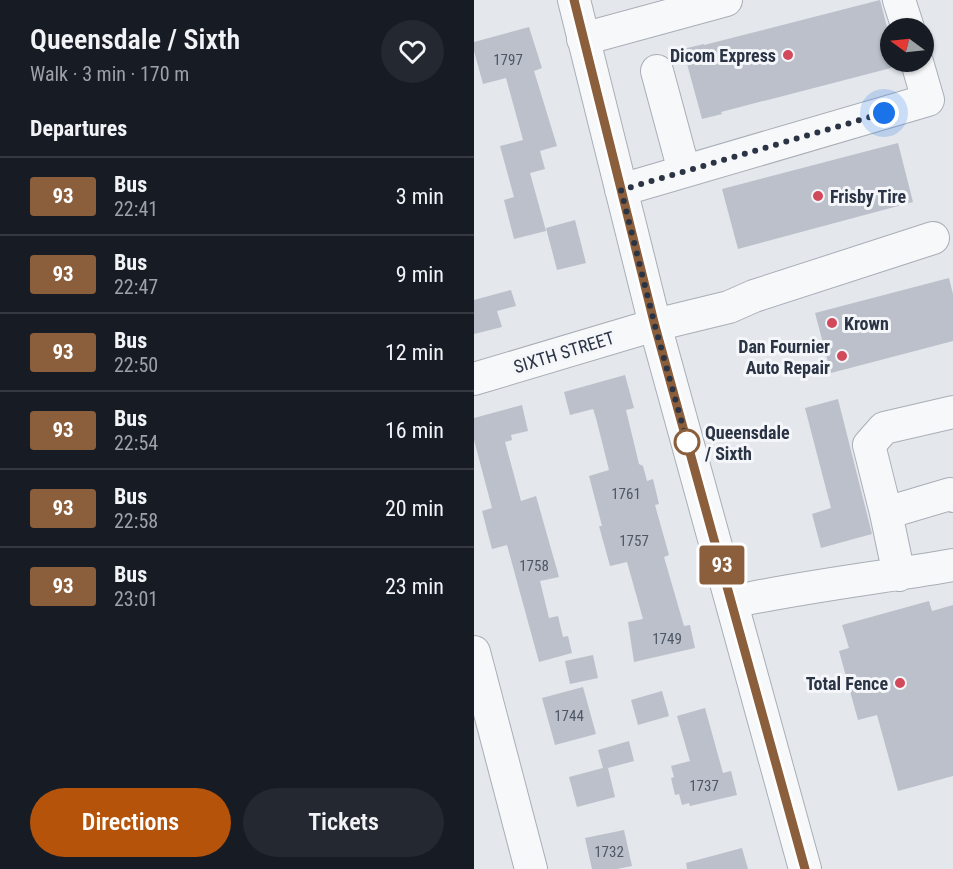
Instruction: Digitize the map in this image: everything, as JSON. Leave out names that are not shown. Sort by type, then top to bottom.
[{"type":"street","points":[[574,0],[655,326],[804,869]]},
{"type":"street","points":[[583,39],[726,0]]},
{"type":"street","points":[[899,0],[905,18]]},
{"type":"street","points":[[657,71],[684,171]]},
{"type":"street","points":[[621,190],[928,100],[920,72]]},
{"type":"street","name":"SIXTH STREET","points":[[474,379],[655,326],[729,308],[754,296],[933,238]]},
{"type":"street","points":[[899,575],[869,445],[884,428],[953,412]]},
{"type":"street","points":[[886,513],[950,494],[953,496]]},
{"type":"street","points":[[732,602],[790,589],[899,575],[953,565]]},
{"type":"street","points":[[474,652],[531,869]]},
{"type":"building","name":"Dicom Express","points":[[880,0],[885,18],[880,18],[880,71],[702,119],[683,49]]},
{"type":"building","points":[[529,27],[542,68],[534,71],[557,146],[540,151],[545,169],[530,173],[546,231],[514,239],[504,200],[514,197],[500,146],[523,140],[506,78],[483,84],[474,51],[474,42]]},
{"type":"building","name":"Frisby Tire","points":[[898,143],[913,202],[738,249],[722,189]]},
{"type":"building","points":[[575,220],[586,263],[557,270],[546,228]]},
{"type":"building","points":[[949,278],[953,294],[953,341],[831,373],[815,313]]},
{"type":"building","points":[[511,290],[516,306],[497,311],[502,327],[474,334],[474,300]]},
{"type":"building","points":[[625,375],[634,408],[626,410],[639,464],[643,466],[647,481],[653,479],[659,504],[655,505],[669,555],[664,557],[684,626],[690,625],[695,648],[634,662],[628,622],[643,619],[627,562],[610,566],[589,476],[609,470],[596,418],[593,409],[570,415],[564,392]]},
{"type":"building","points":[[838,399],[872,534],[821,548],[812,514],[831,508],[805,408]]},
{"type":"building","points":[[522,405],[528,431],[511,435],[512,440],[505,442],[521,501],[536,496],[559,577],[540,581],[549,618],[558,616],[563,637],[568,636],[572,653],[539,662],[507,545],[492,549],[482,511],[492,508],[474,440],[474,418]]},
{"type":"building","name":"Total Fence","points":[[929,601],[932,611],[953,605],[953,776],[898,791],[877,715],[858,720],[839,651],[849,648],[842,625]]},
{"type":"building","points":[[593,655],[598,678],[570,684],[565,661]]},
{"type":"building","points":[[583,687],[596,734],[555,745],[542,698]]},
{"type":"building","points":[[662,691],[669,716],[638,725],[631,700]]},
{"type":"building","points":[[705,708],[723,773],[731,771],[737,795],[690,806],[689,803],[682,805],[679,794],[675,795],[671,766],[690,761],[677,716]]},
{"type":"building","points":[[629,741],[634,761],[608,768],[615,797],[577,807],[569,777],[603,768],[598,750]]},
{"type":"building","points":[[624,830],[632,866],[617,869],[592,869],[585,838]]},
{"type":"building","points":[[742,848],[748,869],[687,869],[686,863]]},
{"type":"bus line","name":"93","points":[[574,0],[655,326],[805,869]]},
{"type":"place","name":"Dicom Express","points":[[788,55]]},
{"type":"place","name":"Frisby Tire","points":[[818,196]]},
{"type":"place","name":"Krown","points":[[832,323]]},
{"type":"place","name":"Dan Fournier Auto Repair","points":[[842,356]]},
{"type":"place","name":"Queensdale / Sixth","points":[[687,442]]},
{"type":"place","name":"Total Fence","points":[[900,683]]},
{"type":"route","points":[[687,442],[690,452],[621,190],[884,113]]}]
